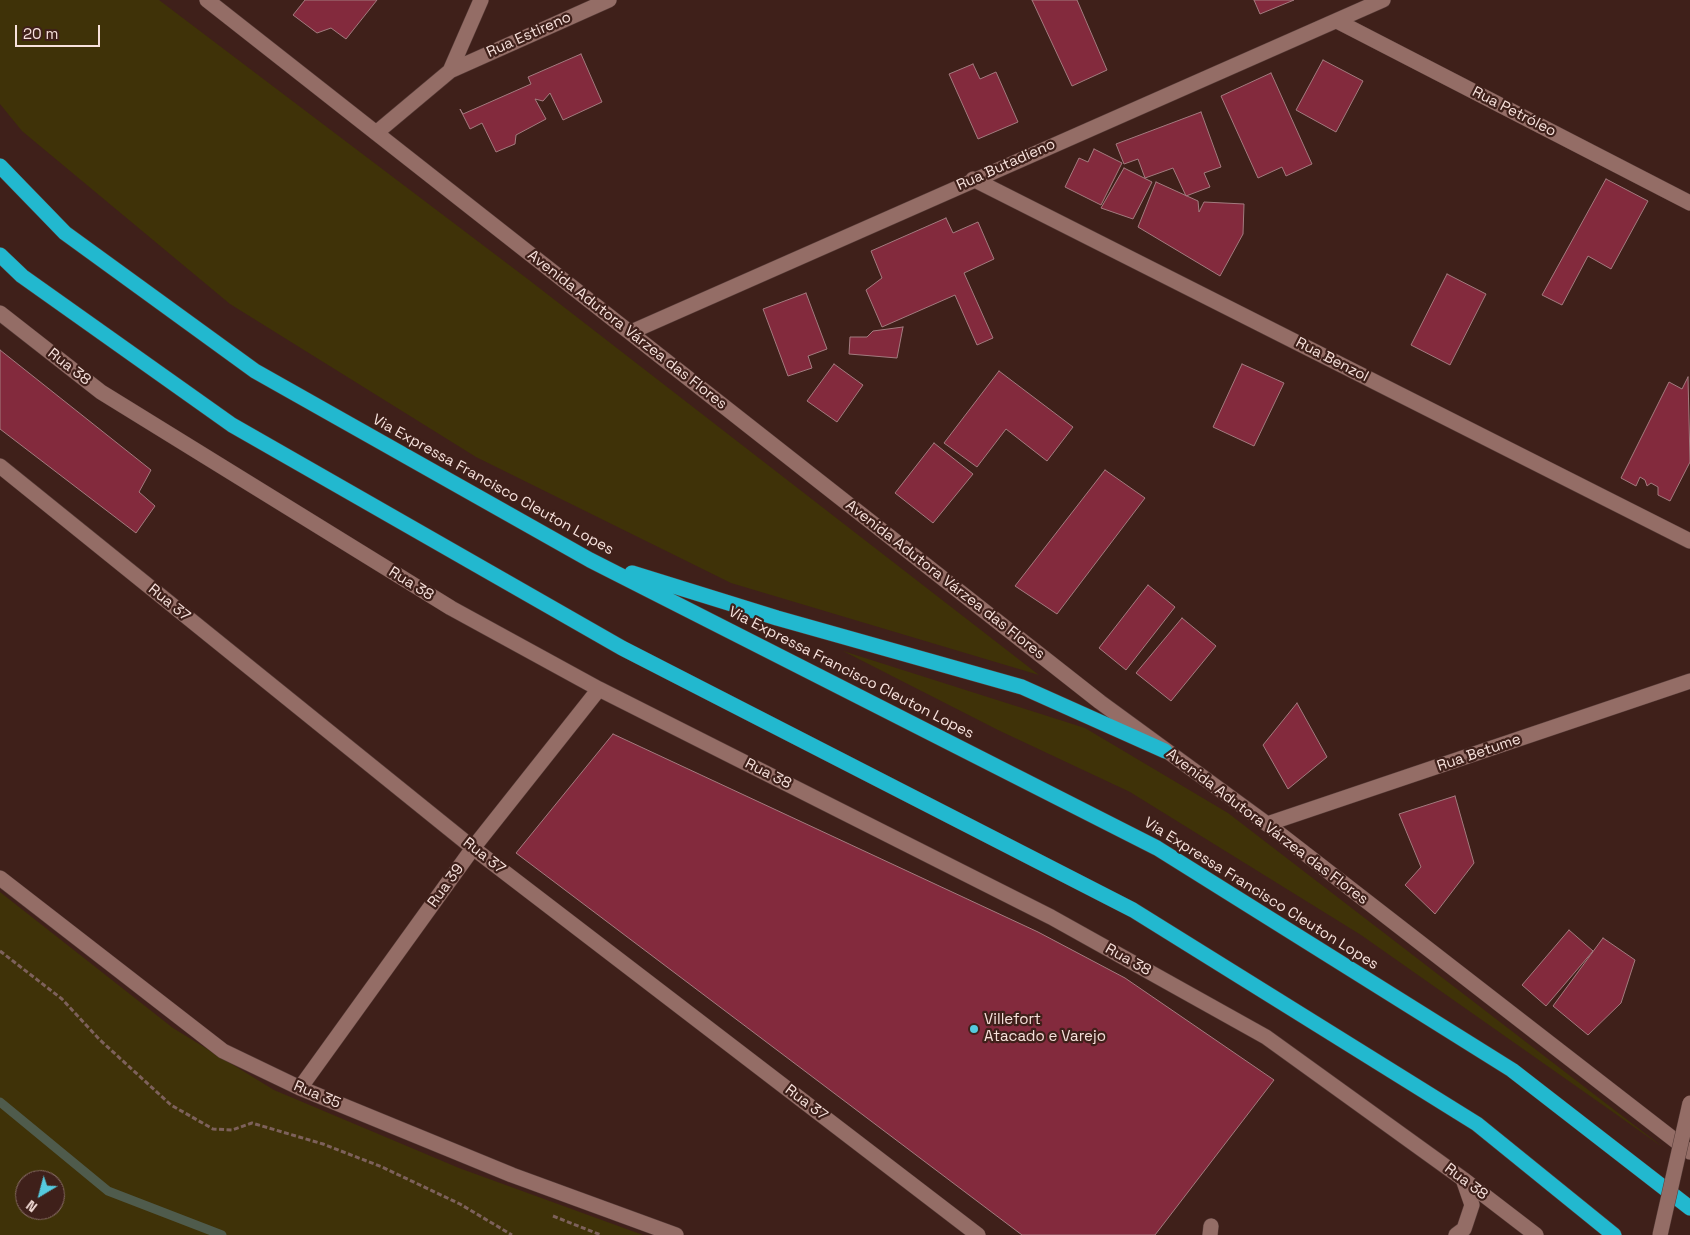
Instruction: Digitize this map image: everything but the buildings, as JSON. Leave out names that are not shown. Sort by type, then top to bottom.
[{"type":"highway","name":"Via Expressa Francisco Cleuton Lopes","points":[[0,166],[65,233],[255,371],[590,560],[1157,848],[1512,1070],[1690,1208]]},
{"type":"highway","points":[[0,255],[22,276],[232,425],[622,648],[1133,910],[1477,1124],[1614,1235]]},
{"type":"highway","points":[[590,560],[778,618],[1022,687],[1165,751]]},
{"type":"street","name":"Avenida Adutora Várzea das Flores","points":[[207,0],[1165,751],[1268,824],[1690,1152]]},
{"type":"street","points":[[376,133],[450,71],[481,0]]},
{"type":"street","name":"Rua Estireno","points":[[450,71],[609,0]]},
{"type":"street","name":"Rua Butadieno","points":[[630,332],[973,179],[1384,0]]},
{"type":"street","name":"Rua Petróleo","points":[[1337,21],[1690,203]]},
{"type":"street","name":"Rua Benzol","points":[[973,179],[1690,541]]},
{"type":"street","name":"Rua 38","points":[[0,313],[101,392],[451,608],[599,689],[1051,917],[1266,1037],[1462,1178],[1536,1235]]},
{"type":"street","name":"Rua 37","points":[[0,466],[473,848],[978,1235]]},
{"type":"street","name":"Rua Betume","points":[[1268,824],[1690,681]]},
{"type":"street","name":"Rua 39","points":[[300,1088],[473,848],[599,689]]},
{"type":"street","name":"Rua 35","points":[[0,878],[223,1051],[300,1088],[512,1175],[676,1235]]},
{"type":"street","points":[[1660,1235],[1690,1103]]},
{"type":"street","points":[[1456,1235],[1464,1229],[1472,1205],[1462,1178]]},
{"type":"path","points":[[0,952],[62,1000],[100,1040],[171,1105],[213,1129],[232,1130],[252,1124],[323,1144],[382,1168],[460,1204],[512,1235]]},
{"type":"shaded area","points":[[0,0],[159,0],[529,280],[1039,675],[731,583],[476,457],[230,304],[22,131],[0,104]]},
{"type":"shaded area","points":[[843,651],[1085,728],[1228,813],[1664,1148],[1361,935],[1130,792],[998,730]]},
{"type":"shaded area","points":[[0,892],[173,1028],[274,1090],[459,1168],[643,1235],[0,1235]]},
{"type":"waterway","points":[[0,1102],[108,1191],[222,1235]]},
{"type":"place","name":"Villefort Atacado e Varejo","points":[[974,1029]]}]
